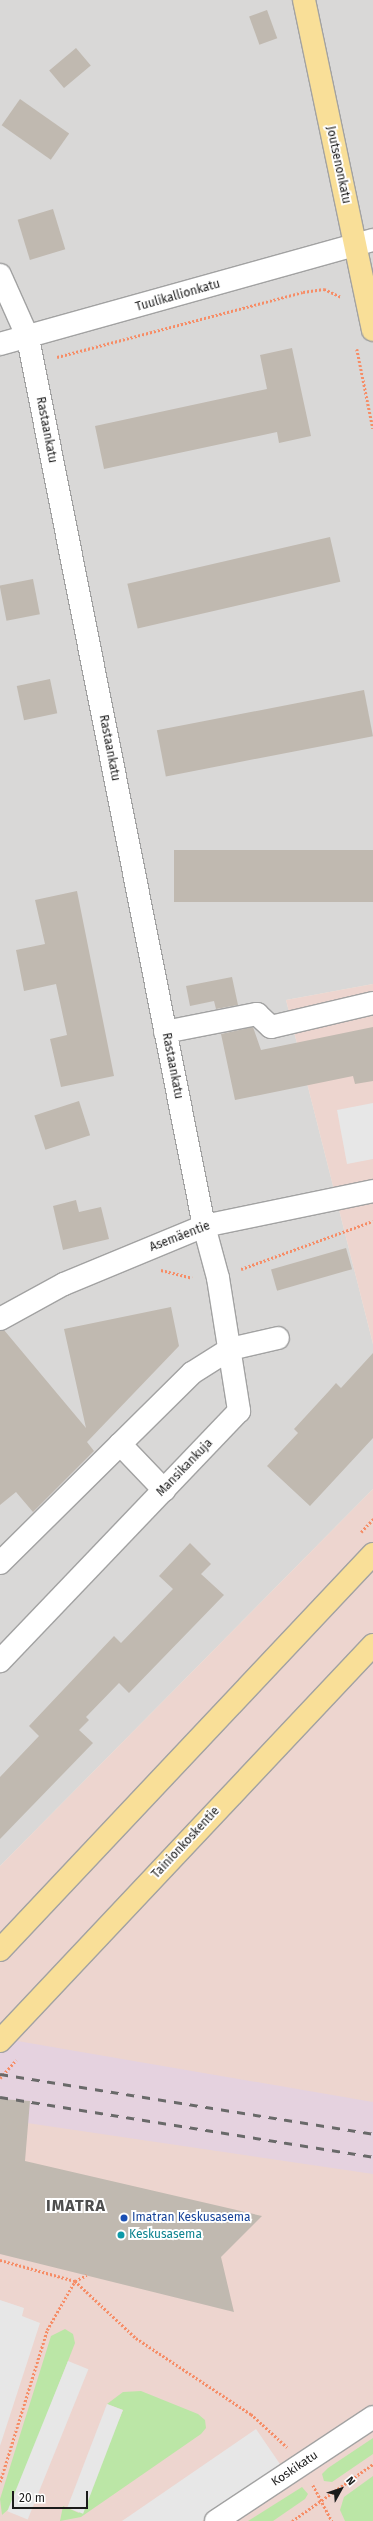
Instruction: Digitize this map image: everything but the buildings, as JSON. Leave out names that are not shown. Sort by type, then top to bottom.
[{"type":"main road","name":"Joutsenonkatu","points":[[304,0],[364,243],[373,330]]},
{"type":"main road","points":[[0,1950],[373,1554]]},
{"type":"main road","name":"Tainionkoskentie","points":[[0,2042],[373,1645]]},
{"type":"street","name":"Tuulikallionkatu","points":[[0,344],[28,338],[364,243]]},
{"type":"street","name":"Rastaankatu","points":[[0,275],[28,338],[204,1226]]},
{"type":"street","points":[[165,1032],[257,1014],[271,1027],[373,1003]]},
{"type":"street","name":"Asemäentie","points":[[0,1319],[64,1284],[204,1226],[373,1191]]},
{"type":"street","name":"Mansikankuja","points":[[0,1661],[239,1411],[218,1278],[204,1226]]},
{"type":"street","points":[[0,1563],[192,1373],[230,1349],[278,1338]]},
{"type":"street","points":[[120,1444],[164,1490]]},
{"type":"street","name":"Koskikatu","points":[[216,2521],[373,2417]]},
{"type":"path","points":[[32,363],[303,292],[324,289],[340,296],[343,302]]},
{"type":"path","points":[[121,1261],[205,1282],[373,1221]]},
{"type":"path","points":[[0,2260],[75,2281],[136,2338],[251,2414],[301,2464],[332,2521]]},
{"type":"path","points":[[0,2482],[47,2330],[75,2281],[87,2275]]},
{"type":"path","points":[[292,2521],[373,2464]]},
{"type":"shaded area","points":[[0,0],[373,0],[373,984],[286,1000],[373,1344],[373,1489],[0,1866]]},
{"type":"shaded area","points":[[373,984],[373,1344],[286,1000]]},
{"type":"shaded area","points":[[373,1103],[373,1159],[347,1164],[337,1110]]},
{"type":"shaded area","points":[[373,1489],[373,2521],[0,2521],[0,1866]]},
{"type":"shaded area","points":[[0,2038],[373,2102],[373,2174],[0,2119]]},
{"type":"shaded area","points":[[0,2300],[24,2308],[22,2316],[40,2323],[0,2446]]},
{"type":"shaded area","points":[[68,2361],[88,2369],[28,2519],[7,2511]]},
{"type":"shaded area","points":[[107,2404],[123,2410],[83,2514],[67,2508]]},
{"type":"shaded area","points":[[256,2429],[282,2467],[202,2521],[122,2521]]},
{"type":"green space","points":[[65,2329],[73,2334],[75,2343],[11,2507],[2,2515],[0,2499],[51,2336]]},
{"type":"green space","points":[[141,2391],[198,2414],[205,2420],[206,2428],[201,2434],[81,2517],[60,2521],[63,2506],[79,2513],[123,2410],[107,2404],[123,2392]]},
{"type":"green space","points":[[373,2438],[373,2454],[332,2482],[324,2481],[322,2474],[328,2468]]},
{"type":"green space","points":[[373,2476],[373,2521],[345,2521],[340,2510],[344,2497]]},
{"type":"green space","points":[[302,2487],[308,2494],[305,2499],[273,2521],[248,2521]]},
{"type":"railway","points":[[0,2074],[373,2134]]},
{"type":"railway","points":[[0,2097],[373,2157]]},
{"type":"place","name":"Imatran Keskusasema","points":[[124,2218]]},
{"type":"place","name":"Keskusasema","points":[[121,2235]]},
{"type":"district","name":"IMATRA","points":[[76,2206]]}]
